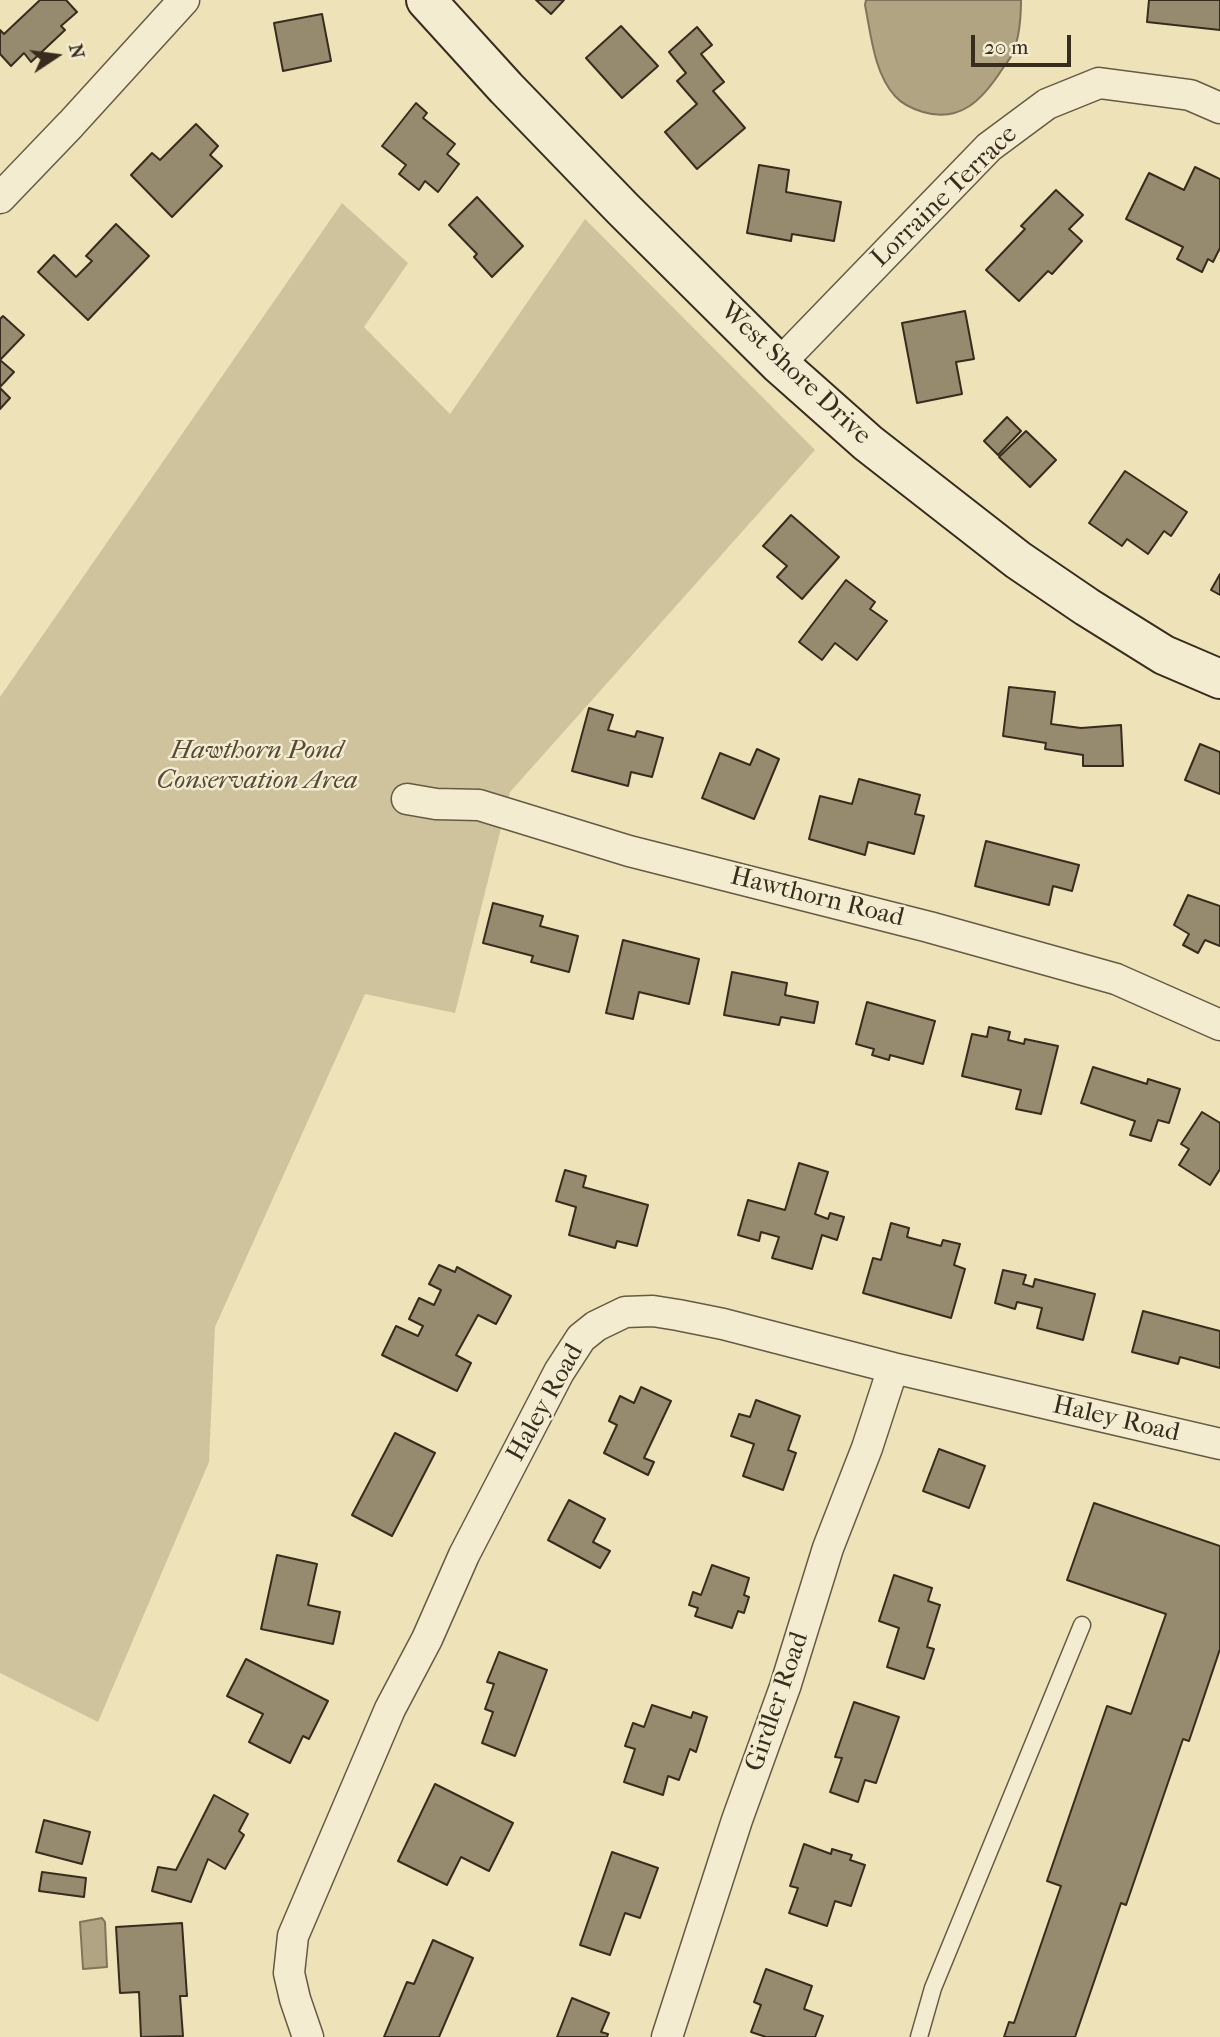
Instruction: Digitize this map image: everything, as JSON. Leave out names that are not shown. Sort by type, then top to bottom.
[{"type":"main road","name":"West Shore Drive","points":[[426,0],[506,88],[779,364],[869,443],[1018,560],[1164,654],[1220,679]]},
{"type":"street","points":[[0,198],[184,0]]},
{"type":"street","name":"Lorraine Terrace","points":[[779,364],[989,147],[1047,104],[1098,83],[1190,95],[1220,108]]},
{"type":"street","name":"Hawthorn Road","points":[[408,799],[436,804],[479,806],[629,851],[1090,971],[1116,979],[1220,1025]]},
{"type":"street","name":"Haley Road","points":[[309,2037],[289,1973],[293,1936],[390,1709],[427,1639],[477,1531],[559,1372],[580,1338],[596,1326],[625,1312],[653,1311],[723,1324],[893,1368],[1220,1444]]},
{"type":"street","name":"Girdler Road","points":[[667,2037],[737,1821],[785,1687],[828,1548],[867,1448],[893,1368]]},
{"type":"lane","points":[[919,2037],[933,1988],[1082,1625]]},
{"type":"green space","name":"Hawthorn Pond Conservation Area","points":[[342,203],[408,263],[364,327],[450,414],[585,219],[815,450],[510,792],[455,1013],[365,994],[215,1327],[209,1462],[98,1722],[0,1673],[0,697]]},
{"type":"shaded area","points":[[866,0],[1021,0],[1015,47],[994,82],[978,100],[959,112],[936,115],[923,112],[898,99],[882,76],[872,41]]},
{"type":"shaded area","points":[[102,1918],[105,1922],[107,1967],[83,1969],[80,1922]]},
{"type":"building","points":[[40,0],[66,0],[77,12],[61,26],[65,30],[31,62],[24,53],[11,66],[0,54],[0,30],[4,34]]},
{"type":"building","points":[[536,0],[564,0],[551,14]]},
{"type":"building","points":[[1149,0],[1220,0],[1220,30],[1147,22]]},
{"type":"building","points":[[322,14],[331,61],[283,71],[274,23]]},
{"type":"building","points":[[621,26],[658,66],[622,98],[586,58]]},
{"type":"building","points":[[697,27],[712,45],[701,54],[724,82],[713,91],[745,128],[697,169],[665,132],[697,104],[677,81],[686,73],[669,52]]},
{"type":"building","points":[[416,103],[427,113],[423,118],[455,144],[447,154],[459,164],[438,192],[425,181],[419,190],[399,174],[406,165],[382,146]]},
{"type":"building","points":[[196,124],[218,146],[210,155],[222,166],[172,217],[131,175],[152,153],[160,160]]},
{"type":"building","points":[[759,165],[789,170],[786,192],[841,202],[834,241],[792,234],[791,241],[747,233]]},
{"type":"building","points":[[1195,167],[1220,179],[1220,248],[1213,262],[1208,259],[1202,272],[1177,259],[1183,247],[1126,219],[1149,173],[1184,190]]},
{"type":"building","points":[[1056,190],[1083,215],[1069,229],[1082,241],[1052,274],[1048,271],[1019,301],[986,270],[1025,229],[1021,226]]},
{"type":"building","points":[[477,197],[523,246],[492,277],[474,257],[477,254],[449,225]]},
{"type":"building","points":[[116,224],[149,256],[88,320],[38,272],[54,255],[76,277],[92,261],[86,256]]},
{"type":"building","points":[[965,311],[974,359],[956,362],[962,394],[917,403],[902,323]]},
{"type":"building","points":[[3,316],[24,335],[0,360],[0,319]]},
{"type":"building","points":[[0,360],[14,372],[0,387]]},
{"type":"building","points":[[0,388],[10,398],[0,409]]},
{"type":"building","points":[[1007,417],[1021,431],[998,455],[984,441]]},
{"type":"building","points":[[1026,431],[1056,460],[1030,487],[999,457]]},
{"type":"building","points":[[1125,471],[1187,512],[1171,536],[1164,531],[1148,554],[1127,539],[1122,546],[1089,523]]},
{"type":"building","points":[[791,515],[839,557],[802,599],[777,577],[787,566],[763,546]]},
{"type":"building","points":[[1220,574],[1220,595],[1211,590]]},
{"type":"building","points":[[846,580],[875,602],[870,609],[887,621],[857,660],[835,643],[822,660],[799,642]]},
{"type":"building","points":[[1009,687],[1055,692],[1051,724],[1081,728],[1121,725],[1123,766],[1083,766],[1083,755],[1045,749],[1046,743],[1003,736]]},
{"type":"building","points":[[589,708],[613,715],[608,730],[635,737],[637,731],[663,738],[652,777],[631,772],[628,786],[572,771]]},
{"type":"building","points":[[1200,744],[1220,752],[1220,794],[1185,780]]},
{"type":"building","points":[[757,749],[779,759],[754,819],[702,798],[720,753],[750,765]]},
{"type":"building","points":[[859,779],[920,795],[915,814],[924,816],[914,854],[868,842],[865,855],[809,839],[820,796],[852,804]]},
{"type":"building","points":[[986,841],[1079,865],[1072,891],[1053,886],[1049,905],[975,886]]},
{"type":"building","points":[[1188,895],[1220,906],[1220,946],[1205,940],[1198,953],[1183,945],[1189,934],[1174,925]]},
{"type":"building","points":[[493,903],[543,916],[540,926],[578,936],[569,972],[531,962],[533,956],[483,943]]},
{"type":"building","points":[[623,940],[699,959],[689,1004],[639,992],[633,1019],[606,1013]]},
{"type":"building","points":[[732,972],[787,983],[785,995],[818,1002],[814,1023],[781,1017],[779,1025],[724,1015]]},
{"type":"building","points":[[867,1002],[935,1021],[923,1064],[890,1055],[889,1060],[872,1055],[874,1049],[856,1044]]},
{"type":"building","points":[[989,1027],[1010,1032],[1008,1040],[1024,1044],[1025,1039],[1058,1046],[1041,1114],[1016,1109],[1021,1090],[962,1076],[972,1034],[987,1037]]},
{"type":"building","points":[[1093,1067],[1147,1084],[1148,1079],[1180,1089],[1169,1123],[1158,1120],[1151,1141],[1130,1135],[1135,1121],[1081,1103]]},
{"type":"building","points":[[1202,1112],[1220,1123],[1220,1169],[1210,1185],[1179,1165],[1189,1149],[1181,1144]]},
{"type":"building","points":[[799,1163],[828,1172],[815,1214],[828,1219],[830,1213],[844,1217],[837,1240],[822,1235],[812,1269],[772,1258],[779,1237],[761,1232],[759,1241],[738,1235],[748,1200],[785,1210]]},
{"type":"building","points":[[565,1170],[586,1176],[583,1187],[648,1205],[637,1246],[617,1241],[615,1248],[569,1235],[576,1207],[556,1201]]},
{"type":"building","points":[[891,1223],[909,1228],[907,1237],[941,1246],[943,1240],[960,1244],[954,1265],[965,1269],[951,1318],[863,1293],[873,1258],[881,1260]]},
{"type":"building","points":[[439,1265],[455,1272],[457,1267],[511,1296],[496,1324],[478,1315],[456,1355],[471,1363],[457,1391],[382,1355],[396,1326],[418,1336],[423,1326],[409,1319],[419,1298],[434,1305],[441,1290],[429,1284]]},
{"type":"building","points":[[1003,1270],[1026,1275],[1023,1284],[1033,1287],[1035,1279],[1095,1294],[1083,1340],[1037,1328],[1042,1308],[1017,1302],[1015,1309],[995,1303]]},
{"type":"building","points":[[1143,1311],[1220,1331],[1220,1368],[1180,1357],[1178,1364],[1132,1352]]},
{"type":"building","points":[[641,1387],[671,1401],[644,1458],[654,1462],[648,1475],[604,1453],[617,1425],[609,1421],[620,1396],[634,1403]]},
{"type":"building","points":[[756,1400],[800,1416],[788,1450],[796,1453],[783,1490],[743,1476],[754,1444],[731,1436],[739,1414],[750,1417]]},
{"type":"building","points":[[395,1433],[435,1453],[392,1536],[352,1515]]},
{"type":"building","points":[[939,1449],[985,1466],[969,1508],[923,1491]]},
{"type":"building","points":[[569,1500],[605,1519],[593,1542],[610,1551],[600,1568],[548,1540]]},
{"type":"building","points":[[1094,1503],[1220,1546],[1220,1649],[1189,1741],[1183,1739],[1126,1905],[1121,1903],[1075,2037],[1004,2037],[1009,2022],[1014,2023],[1061,1886],[1047,1881],[1107,1706],[1131,1714],[1166,1614],[1067,1580]]},
{"type":"building","points":[[277,1555],[317,1564],[308,1605],[340,1612],[333,1644],[261,1629]]},
{"type":"building","points":[[712,1565],[749,1578],[744,1595],[749,1597],[744,1613],[738,1611],[732,1628],[695,1616],[698,1608],[689,1605],[693,1592],[701,1595]]},
{"type":"building","points":[[894,1575],[932,1588],[928,1601],[940,1605],[927,1647],[934,1649],[924,1679],[887,1667],[899,1628],[879,1621]]},
{"type":"building","points":[[499,1652],[547,1670],[515,1756],[482,1743],[493,1712],[485,1709],[494,1684],[487,1682]]},
{"type":"building","points":[[246,1659],[328,1701],[309,1739],[303,1736],[290,1763],[249,1742],[263,1714],[227,1696]]},
{"type":"building","points":[[854,1702],[899,1717],[876,1783],[865,1780],[858,1802],[830,1792],[842,1758],[835,1757]]},
{"type":"building","points":[[652,1705],[691,1718],[693,1712],[707,1717],[696,1752],[690,1749],[679,1780],[668,1776],[663,1795],[624,1782],[635,1749],[625,1746],[633,1723],[644,1727]]},
{"type":"building","points":[[435,1784],[513,1823],[489,1871],[461,1857],[447,1885],[398,1861]]},
{"type":"building","points":[[214,1795],[248,1814],[239,1831],[244,1835],[225,1869],[208,1859],[191,1902],[152,1891],[158,1867],[176,1870]]},
{"type":"building","points":[[44,1820],[90,1832],[82,1864],[36,1852]]},
{"type":"building","points":[[804,1844],[831,1854],[832,1849],[852,1855],[850,1860],[865,1865],[851,1906],[835,1901],[827,1926],[789,1913],[798,1888],[790,1886]]},
{"type":"building","points":[[612,1852],[658,1868],[640,1918],[625,1913],[610,1955],[580,1945]]},
{"type":"building","points":[[42,1872],[86,1878],[84,1897],[39,1891]]},
{"type":"building","points":[[182,1923],[187,1996],[180,1996],[183,2036],[141,2037],[139,1992],[120,1993],[116,1927]]},
{"type":"building","points":[[433,1940],[473,1958],[439,2037],[384,2037],[407,1982],[414,1984]]},
{"type":"building","points":[[766,1969],[812,1986],[804,2009],[823,2016],[815,2037],[766,2037],[751,2032],[761,2005],[754,2002]]},
{"type":"building","points":[[572,1998],[609,2013],[601,2032],[608,2034],[607,2037],[557,2037]]}]
